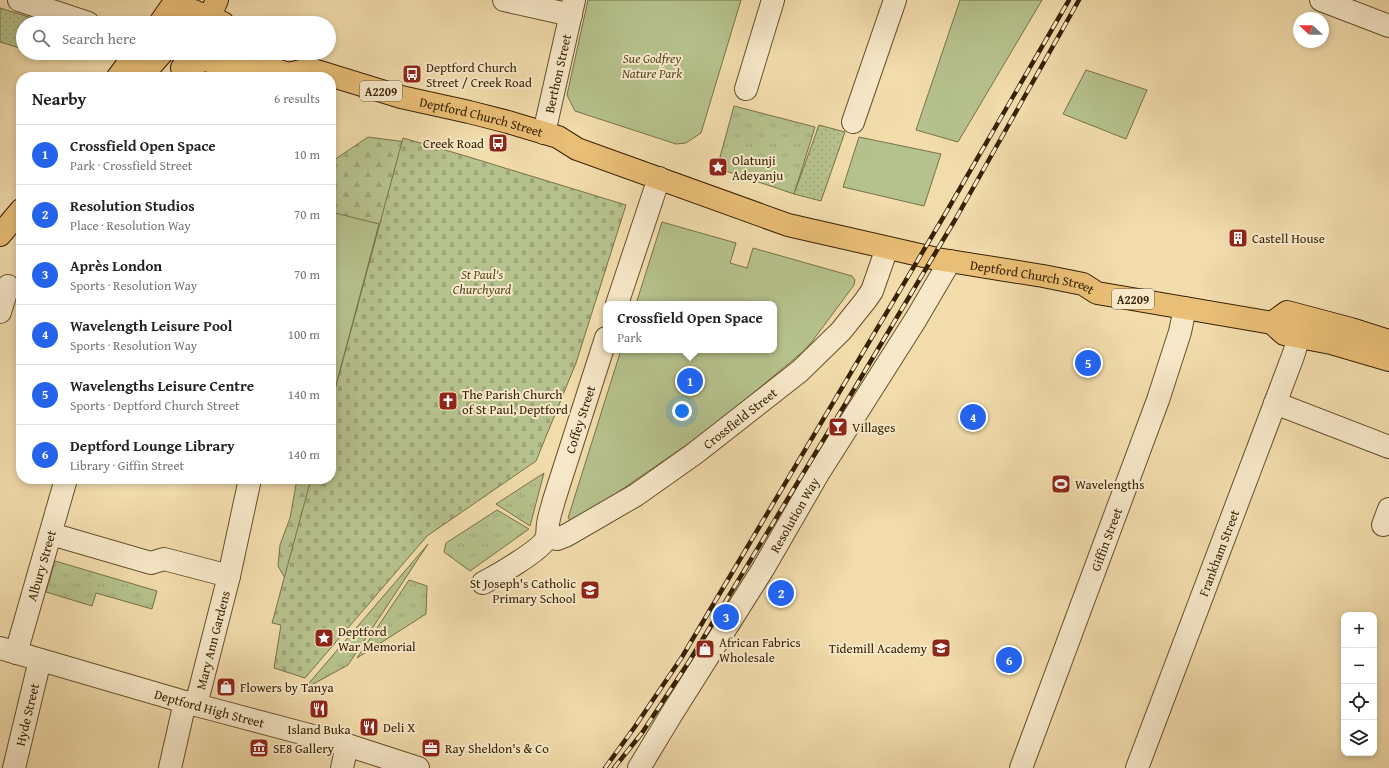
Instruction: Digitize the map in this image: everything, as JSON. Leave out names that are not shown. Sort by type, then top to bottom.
[{"type":"main road","points":[[167,16],[175,2],[208,16]]},
{"type":"main road","points":[[122,72],[131,60]]},
{"type":"main road","points":[[145,72],[156,60]]},
{"type":"main road","points":[[184,66],[206,60],[242,72]]},
{"type":"main road","name":"Deptford Church Street","points":[[243,60],[271,72]]},
{"type":"main road","name":"Deptford Church Street","points":[[291,72],[305,61],[332,72]]},
{"type":"main road","name":"Deptford Church Street","points":[[336,73],[380,91],[469,112],[544,133],[558,138],[577,149],[788,225],[950,261],[1082,284],[1097,293],[1272,323],[1284,334],[1331,343],[1389,360]]},
{"type":"main road","points":[[0,235],[16,216]]},
{"type":"main road","points":[[1272,323],[1287,312],[1389,341]]},
{"type":"street","points":[[19,0],[67,16]]},
{"type":"street","name":"Berthon Street","points":[[504,0],[572,8],[544,133]]},
{"type":"street","points":[[746,89],[773,0]]},
{"type":"street","points":[[853,122],[895,0]]},
{"type":"street","points":[[1321,0],[1389,26]]},
{"type":"street","points":[[618,301],[659,178]]},
{"type":"street","name":"Crossfield Street","points":[[547,537],[557,539],[568,535],[636,495],[694,454],[800,371],[842,331],[865,301],[872,291],[887,248]]},
{"type":"street","name":"Resolution Way","points":[[639,768],[763,569],[819,472],[916,319],[950,261]]},
{"type":"street","points":[[0,312],[8,286]]},
{"type":"street","name":"Giffin Street","points":[[1021,768],[1158,400],[1180,332],[1185,308]]},
{"type":"street","name":"Frankham Street","points":[[1137,768],[1299,337]]},
{"type":"street","name":"Coffey Street","points":[[547,537],[548,523],[554,500],[603,347]]},
{"type":"street","points":[[1275,403],[1389,447]]},
{"type":"street","name":"Albury Street","points":[[8,650],[51,534],[65,484]]},
{"type":"street","name":"Mary Ann Gardens","points":[[170,768],[229,576],[249,484]]},
{"type":"street","name":"Mary Ann Gardens","points":[[51,534],[151,563],[164,559],[229,576]]},
{"type":"street","points":[[483,583],[512,566],[538,548],[547,537]]},
{"type":"street","name":"Deptford High Street","points":[[8,650],[190,704],[347,745],[418,768]]},
{"type":"street","name":"Hyde Street","points":[[14,768],[40,660]]},
{"type":"street","points":[[342,768],[347,745]]},
{"type":"green space","name":"Sue Godfrey Nature Park","points":[[588,0],[741,0],[701,133],[686,143],[676,144],[575,111],[567,95]]},
{"type":"green space","points":[[960,0],[1042,0],[958,142],[916,130]]},
{"type":"green space","points":[[0,8],[26,16],[16,16],[16,47],[0,42]]},
{"type":"green space","points":[[1086,70],[1147,90],[1126,139],[1063,114]]},
{"type":"green space","points":[[734,106],[815,127],[794,194],[717,168]]},
{"type":"green space","points":[[819,125],[845,132],[821,201],[794,194]]},
{"type":"green space","points":[[368,137],[421,144],[369,390],[336,472],[336,159]]},
{"type":"green space","points":[[859,137],[941,154],[924,206],[843,187]]},
{"type":"green space","name":"St Paul's Churchyard","points":[[403,138],[626,205],[576,363],[536,461],[427,536],[305,678],[274,668],[281,625],[272,623],[310,484],[336,484],[336,386]]},
{"type":"green space","points":[[336,213],[379,224],[336,385]]},
{"type":"green space","points":[[662,222],[736,243],[730,263],[747,268],[753,248],[852,276],[855,280],[854,285],[805,350],[711,428],[608,499],[571,521],[568,518],[620,353],[777,353],[777,301],[637,301]]},
{"type":"green space","points":[[544,473],[530,526],[496,504]]},
{"type":"green space","points":[[296,484],[331,484],[290,587],[278,566],[280,545],[290,518]]},
{"type":"green space","points":[[497,510],[529,529],[470,571],[444,552],[446,543]]},
{"type":"green space","points":[[428,544],[348,665],[304,689]]},
{"type":"green space","points":[[55,561],[157,591],[152,609],[96,593],[92,606],[46,592]]},
{"type":"green space","points":[[409,580],[427,586],[426,614],[357,658]]},
{"type":"railway","points":[[605,768],[682,657],[944,216],[1069,0]]},
{"type":"railway","points":[[614,768],[642,733],[690,660],[844,406],[955,220],[1079,0]]},
{"type":"place","name":"Deptford Church Street / Creek Road","points":[[412,74]]},
{"type":"place","name":"Creek Road","points":[[498,143]]},
{"type":"place","name":"Olatunji Adeyanju","points":[[718,167]]},
{"type":"place","name":"Castell House","points":[[1238,238]]},
{"type":"place","name":"Wavelengths Leisure Centre","points":[[1088,363]]},
{"type":"place","name":"Crossfield Open Space","points":[[690,381]]},
{"type":"place","name":"The Parish Church of St Paul, Deptford","points":[[448,401]]},
{"type":"place","name":"Wavelength Leisure Pool","points":[[973,417]]},
{"type":"place","name":"Villages","points":[[838,427]]},
{"type":"place","name":"Wavelengths","points":[[1061,484]]},
{"type":"place","name":"St Joseph's Catholic Primary School","points":[[590,590]]},
{"type":"place","name":"Resolution Studios","points":[[781,593]]},
{"type":"place","name":"Après London","points":[[726,617]]},
{"type":"place","name":"Deptford War Memorial","points":[[324,638]]},
{"type":"place","name":"Tidemill Academy","points":[[941,648]]},
{"type":"place","name":"African Fabrics Wholesale","points":[[705,649]]},
{"type":"place","name":"Deptford Lounge Library","points":[[1009,660]]},
{"type":"place","name":"Flowers by Tanya","points":[[226,687]]},
{"type":"place","name":"Island Buka","points":[[319,709]]},
{"type":"place","name":"Deli X","points":[[369,727]]},
{"type":"place","name":"SE8 Gallery","points":[[259,748]]},
{"type":"place","name":"Ray Sheldon's & Co","points":[[431,748]]}]
